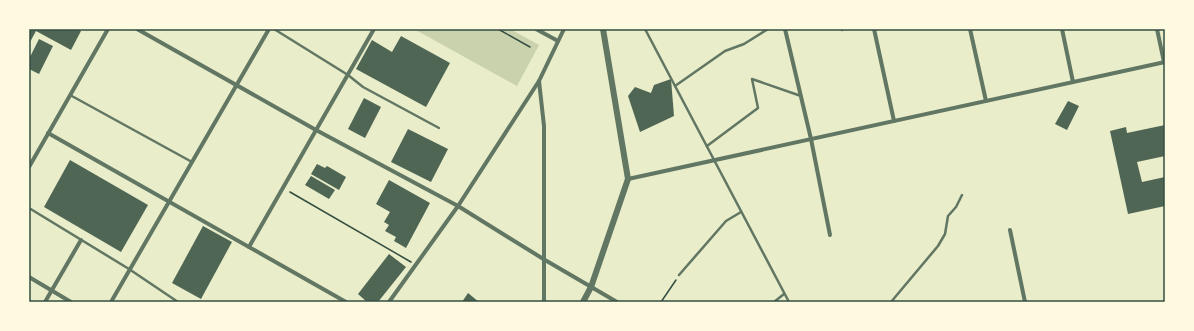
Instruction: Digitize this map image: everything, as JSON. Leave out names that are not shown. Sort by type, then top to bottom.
[{"type":"street","points":[[29,166],[108,29]]},
{"type":"street","points":[[137,29],[316,130],[458,206],[545,260],[617,302]]},
{"type":"street","points":[[110,302],[269,29]]},
{"type":"street","points":[[248,247],[374,29]]},
{"type":"street","points":[[536,29],[558,41]]},
{"type":"street","points":[[389,302],[458,206],[539,81],[564,29]]},
{"type":"street","points":[[583,302],[591,287],[628,179],[603,29]]},
{"type":"street","points":[[785,29],[811,139],[830,235]]},
{"type":"street","points":[[874,29],[894,121]]},
{"type":"street","points":[[970,29],[986,101]]},
{"type":"street","points":[[1062,29],[1073,82]]},
{"type":"street","points":[[628,179],[1164,62],[1157,29]]},
{"type":"street","points":[[539,81],[544,126],[544,302]]},
{"type":"street","points":[[48,133],[346,302]]},
{"type":"street","points":[[1010,230],[1025,302]]},
{"type":"street","points":[[44,302],[81,240]]},
{"type":"street","points":[[29,277],[71,302]]},
{"type":"lane","points":[[274,29],[348,75],[363,87],[439,128]]},
{"type":"lane","points":[[645,29],[789,302]]},
{"type":"lane","points":[[675,86],[725,51],[744,44],[768,29]]},
{"type":"lane","points":[[707,146],[758,108],[752,79],[801,96]]},
{"type":"lane","points":[[70,95],[192,162]]},
{"type":"lane","points":[[891,302],[938,246],[945,234],[948,216],[956,207],[962,195]]},
{"type":"lane","points":[[29,208],[129,269],[178,302]]},
{"type":"lane","points":[[679,275],[726,221],[741,212]]},
{"type":"lane","points":[[774,302],[784,294]]},
{"type":"path","points":[[498,29],[530,47]]},
{"type":"path","points":[[283,188],[417,265]]},
{"type":"path","points":[[661,302],[679,275]]},
{"type":"green space","points":[[414,29],[510,29],[539,45],[517,86]]},
{"type":"building","points":[[29,29],[77,29],[81,31],[71,50],[36,31],[29,44]]},
{"type":"building","points":[[401,36],[450,63],[426,107],[356,69],[372,40],[392,52]]},
{"type":"building","points":[[39,39],[53,46],[39,74],[29,69],[29,59]]},
{"type":"building","points":[[671,79],[674,116],[640,132],[628,96],[635,87],[651,93],[654,85]]},
{"type":"building","points":[[364,98],[381,107],[365,138],[348,129]]},
{"type":"building","points":[[1068,101],[1079,106],[1067,130],[1055,124]]},
{"type":"building","points":[[1165,125],[1165,156],[1137,162],[1142,182],[1165,177],[1165,206],[1128,214],[1110,131],[1126,127],[1127,133]]},
{"type":"building","points":[[408,129],[448,149],[431,182],[391,162]]},
{"type":"building","points":[[70,160],[148,205],[121,252],[44,207]]},
{"type":"building","points":[[317,164],[325,168],[327,166],[346,177],[339,190],[311,174]]},
{"type":"building","points":[[311,176],[335,190],[329,199],[305,185]]},
{"type":"building","points":[[389,180],[430,203],[406,248],[394,241],[396,237],[385,231],[389,225],[384,222],[390,212],[376,204]]},
{"type":"building","points":[[203,226],[232,242],[201,299],[172,283]]},
{"type":"building","points":[[389,254],[406,267],[378,302],[367,302],[358,294]]},
{"type":"building","points":[[468,293],[479,302],[462,302]]}]
